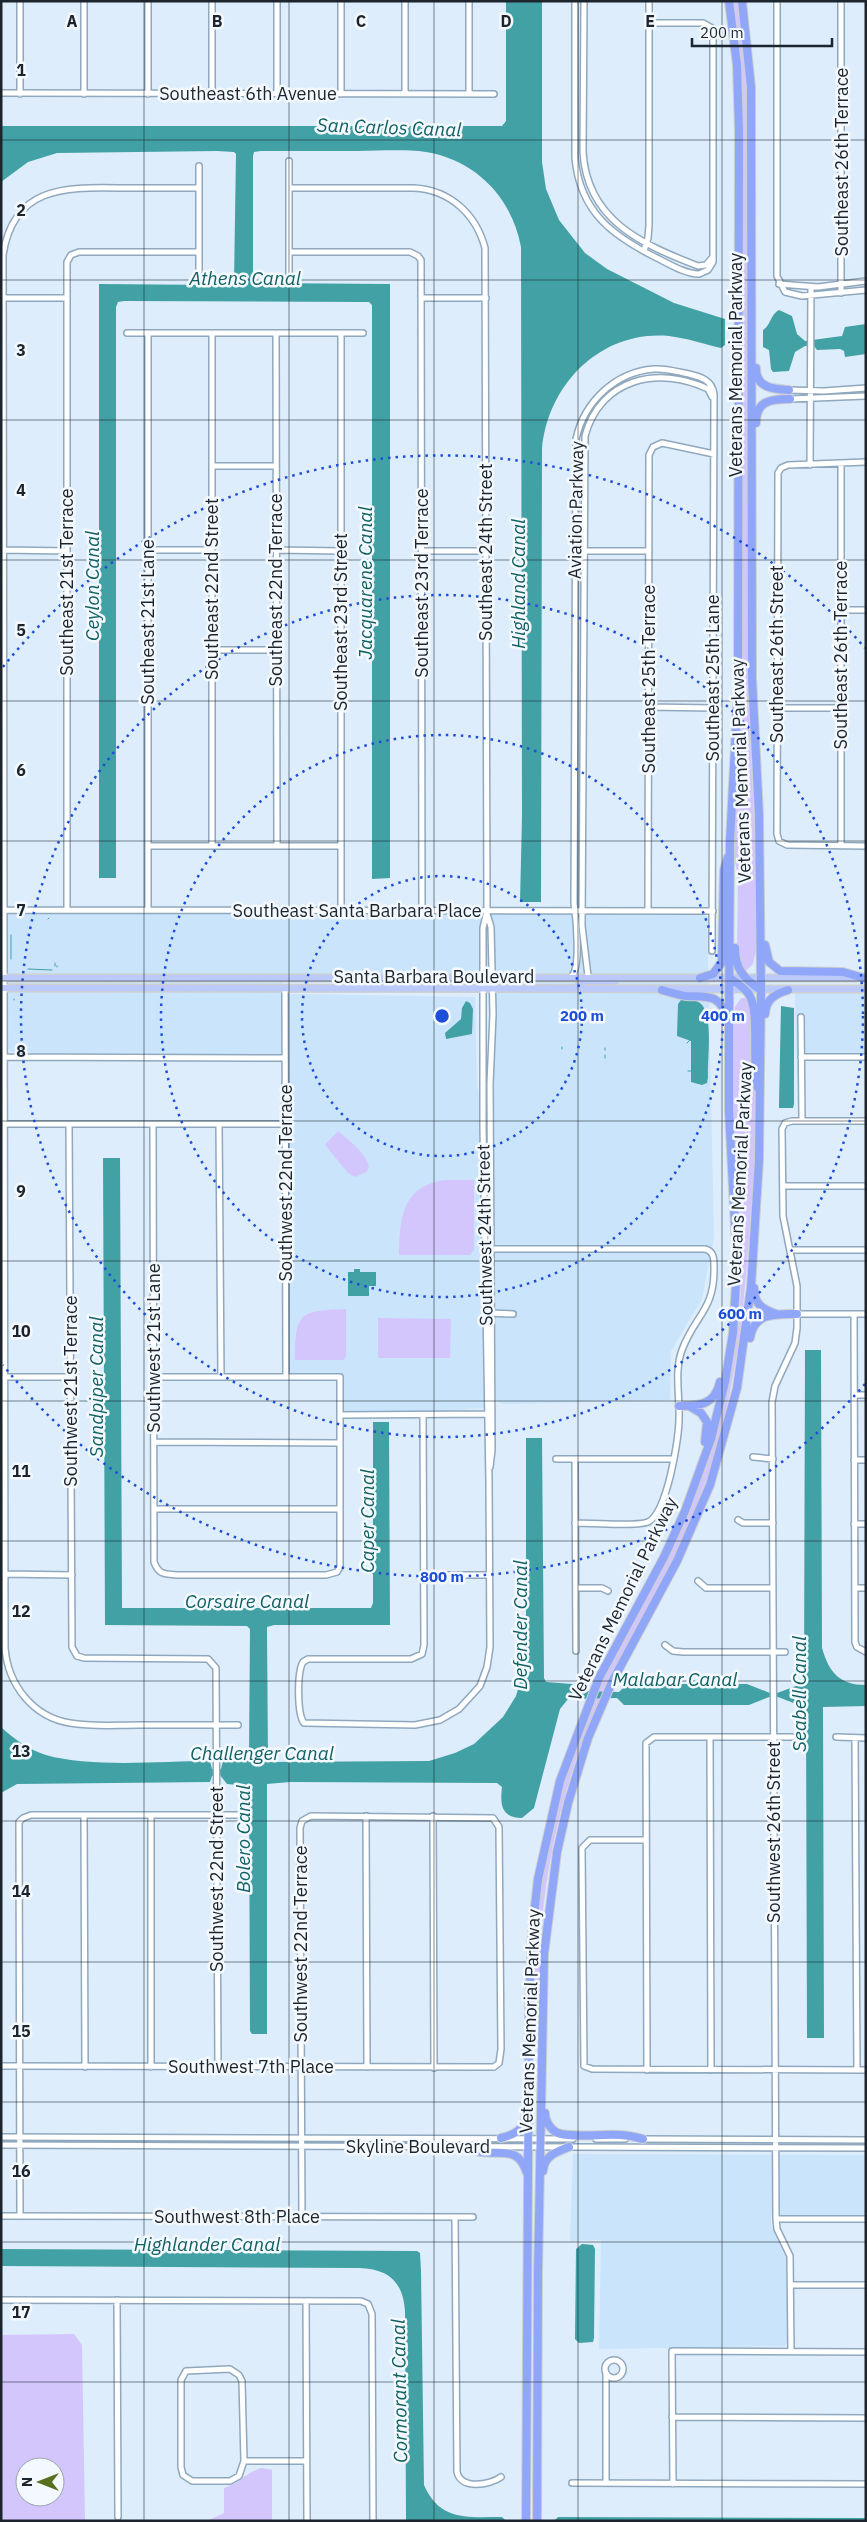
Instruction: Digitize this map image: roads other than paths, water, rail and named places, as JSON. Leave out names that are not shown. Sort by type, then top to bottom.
[{"type":"highway","name":"Veterans Memorial Parkway","points":[[524,2520],[529,2178],[529,2007],[532,1933],[545,1841],[560,1781],[588,1702],[664,1557],[698,1477],[718,1411],[733,1333],[737,1266],[730,1135],[729,990],[730,853],[738,682],[739,178],[737,65],[729,1]]},
{"type":"highway","name":"Veterans Memorial Parkway","points":[[537,2520],[538,2273],[544,1954],[551,1888],[568,1803],[588,1738],[612,1682],[668,1579],[694,1526],[710,1485],[729,1419],[744,1351],[748,1312],[761,1111],[761,978],[759,843],[752,678],[751,87],[742,1]]},
{"type":"highway","points":[[752,218],[756,266],[756,376],[766,387],[789,390]]},
{"type":"highway","points":[[751,512],[756,496],[756,417],[758,408],[767,400],[790,399]]},
{"type":"highway","points":[[759,843],[765,882],[766,951],[769,962],[783,971],[843,972],[865,978]]},
{"type":"highway","points":[[700,978],[712,974],[722,962],[724,870],[730,853]]},
{"type":"highway","points":[[730,853],[735,875],[735,962],[745,978],[761,990]]},
{"type":"highway","points":[[730,978],[745,990],[754,1007],[754,1074],[761,1098]]},
{"type":"highway","points":[[662,990],[684,996],[712,998],[722,1004],[729,1019]]},
{"type":"highway","points":[[761,1111],[765,1097],[765,1009],[772,997],[788,990]]},
{"type":"highway","points":[[760,1136],[764,1151],[754,1291],[761,1307],[776,1314]]},
{"type":"highway","points":[[683,1406],[706,1403],[713,1398],[718,1390],[728,1330],[732,1284],[737,1266]]},
{"type":"highway","points":[[729,1419],[735,1416],[738,1405],[751,1328],[758,1319],[776,1314],[797,1314]]},
{"type":"highway","points":[[664,1557],[670,1533],[695,1472],[708,1426],[701,1413],[683,1406]]},
{"type":"highway","points":[[501,2138],[516,2133],[523,2126],[525,2119],[529,2007]]},
{"type":"highway","points":[[542,2079],[545,2117],[550,2127],[558,2133],[627,2134],[643,2139]]},
{"type":"highway","points":[[461,2147],[480,2152],[512,2153],[522,2161],[529,2178]]},
{"type":"highway","points":[[538,2273],[542,2250],[544,2165],[554,2153],[569,2147]]},
{"type":"main road","name":"Santa Barbara Boulevard","points":[[2,978],[588,976],[644,978],[865,978]]},
{"type":"main road","points":[[575,992],[584,981],[630,982],[644,978]]},
{"type":"main road","name":"Santa Barbara Boulevard","points":[[2,988],[483,988],[575,992],[866,989]]},
{"type":"street","points":[[20,1],[20,94]]},
{"type":"street","points":[[84,1],[84,94]]},
{"type":"street","points":[[148,1],[148,94]]},
{"type":"street","points":[[212,1],[212,94]]},
{"type":"street","points":[[277,1],[277,94]]},
{"type":"street","points":[[341,1],[341,94]]},
{"type":"street","points":[[405,1],[405,94]]},
{"type":"street","points":[[469,1],[469,94]]},
{"type":"street","points":[[575,1],[575,158],[578,177],[586,199],[599,219],[616,235],[644,251],[696,274],[705,272],[710,268],[713,255],[713,33],[708,25],[703,23],[649,23]]},
{"type":"street","points":[[584,1],[583,152],[586,173],[594,195],[608,215],[624,230],[647,243],[698,266],[706,266],[713,255]]},
{"type":"street","points":[[644,251],[647,243],[649,1]]},
{"type":"street","points":[[777,1],[777,276],[785,292],[796,295],[866,290]]},
{"type":"street","name":"Southeast 26th Terrace","points":[[841,1],[841,293]]},
{"type":"street","name":"Southeast 6th Avenue","points":[[1,94],[494,94]]},
{"type":"street","points":[[289,161],[289,275]]},
{"type":"street","points":[[199,166],[199,270]]},
{"type":"street","points":[[199,188],[68,188],[48,193],[26,208],[13,225],[6,239],[3,255],[2,988],[6,1656],[12,1677],[24,1697],[42,1713],[69,1723],[238,1725]]},
{"type":"street","name":"Southeast 24th Street","points":[[289,188],[419,188],[436,192],[456,202],[472,218],[483,241],[486,256],[487,911],[483,928],[483,988]]},
{"type":"street","name":"Southeast 21st Terrace","points":[[67,910],[67,262],[71,255],[79,252],[199,252]]},
{"type":"street","name":"Southeast 23rd Terrace","points":[[290,252],[410,252],[418,256],[422,265],[422,912]]},
{"type":"street","points":[[780,284],[811,287],[866,281]]},
{"type":"street","points":[[811,287],[809,344],[810,465],[866,462]]},
{"type":"street","points":[[3,298],[67,298]]},
{"type":"street","points":[[422,298],[486,298]]},
{"type":"street","points":[[126,333],[363,333]]},
{"type":"street","name":"Southeast 21st Lane","points":[[148,333],[148,910]]},
{"type":"street","name":"Southeast 22nd Street","points":[[212,333],[212,846]]},
{"type":"street","name":"Southeast 22nd Terrace","points":[[276,333],[277,846]]},
{"type":"street","name":"Southeast 23rd Street","points":[[340,333],[341,912]]},
{"type":"street","name":"Aviation Parkway","points":[[572,976],[575,971],[576,957],[576,439],[581,423],[598,396],[628,375],[660,369],[707,380],[714,390],[714,405]]},
{"type":"street","name":"Aviation Parkway","points":[[588,976],[582,910],[584,444],[589,424],[600,406],[629,383],[644,378],[661,377],[682,380],[708,389],[714,405]]},
{"type":"street","points":[[789,390],[866,388]]},
{"type":"street","points":[[790,399],[810,400],[866,396]]},
{"type":"street","name":"Southeast 25th Lane","points":[[712,951],[714,405]]},
{"type":"street","name":"Southeast 25th Terrace","points":[[648,911],[649,455],[653,447],[662,444],[714,454]]},
{"type":"street","name":"Southeast 26th Terrace","points":[[841,464],[841,846]]},
{"type":"street","name":"Southeast 26th Street","points":[[810,465],[788,465],[781,468],[777,478],[777,834],[779,841],[786,845],[841,846]]},
{"type":"street","points":[[212,466],[276,466]]},
{"type":"street","points":[[3,550],[67,551]]},
{"type":"street","points":[[148,550],[212,550]]},
{"type":"street","points":[[276,550],[340,551]]},
{"type":"street","points":[[422,551],[486,550]]},
{"type":"street","points":[[576,551],[649,551]]},
{"type":"street","points":[[842,610],[866,610]]},
{"type":"street","points":[[212,650],[276,650]]},
{"type":"street","points":[[649,707],[713,708]]},
{"type":"street","points":[[777,708],[841,708]]},
{"type":"street","points":[[148,846],[341,846]]},
{"type":"street","points":[[841,846],[866,846]]},
{"type":"street","name":"Southeast Santa Barbara Place","points":[[2,910],[341,912],[713,911]]},
{"type":"street","name":"Southeast 24th Street","points":[[487,911],[491,927],[493,989]]},
{"type":"street","name":"Southwest 22nd Terrace","points":[[285,988],[286,1377]]},
{"type":"street","name":"Southwest 24th Street","points":[[483,988],[489,1249]]},
{"type":"street","name":"Southwest 24th Street","points":[[424,1576],[424,1645],[422,1654],[412,1659],[314,1658],[303,1662],[300,1672],[299,1713],[304,1723],[421,1725],[446,1717],[468,1701],[480,1686],[489,1660],[489,1482],[492,1450],[489,1414],[489,1249],[493,989]]},
{"type":"street","points":[[801,1017],[802,1121],[866,1121]]},
{"type":"street","points":[[483,1019],[484,1045],[492,1053]]},
{"type":"street","points":[[3,1057],[285,1058]]},
{"type":"street","points":[[801,1057],[866,1057]]},
{"type":"street","name":"Southwest 26th Street","points":[[792,2351],[790,2256],[777,2229],[776,2219],[772,1459],[773,1390],[795,1343],[797,1314],[797,1286],[783,1216],[783,1126],[788,1122],[802,1121]]},
{"type":"street","points":[[3,1124],[286,1124]]},
{"type":"street","name":"Southwest 21st Terrace","points":[[69,1124],[72,1647],[77,1656],[208,1659],[213,1662]]},
{"type":"street","name":"Southwest 21st Lane","points":[[153,1124],[154,1562],[157,1571],[162,1574],[178,1575],[326,1575],[337,1572],[340,1556],[340,1509]]},
{"type":"street","points":[[219,1124],[221,1377]]},
{"type":"street","points":[[783,1186],[866,1186]]},
{"type":"street","points":[[489,1249],[705,1249],[711,1252],[714,1260],[713,1290],[708,1304],[687,1338],[680,1356],[683,1406],[661,1505],[653,1518],[641,1524],[576,1523]]},
{"type":"street","points":[[790,1250],[866,1250]]},
{"type":"street","points":[[489,1313],[513,1314]]},
{"type":"street","points":[[797,1314],[866,1314]]},
{"type":"street","points":[[854,1314],[855,1642],[857,1647],[866,1652]]},
{"type":"street","points":[[4,1376],[70,1377]]},
{"type":"street","points":[[154,1377],[340,1377],[340,1509],[154,1509]]},
{"type":"street","points":[[854,1396],[866,1396]]},
{"type":"street","points":[[340,1415],[489,1414]]},
{"type":"street","points":[[423,1415],[424,1576],[490,1575]]},
{"type":"street","points":[[154,1442],[340,1443]]},
{"type":"street","points":[[753,1457],[772,1459]]},
{"type":"street","points":[[556,1459],[672,1459]]},
{"type":"street","points":[[575,1459],[576,1652]]},
{"type":"street","points":[[854,1460],[866,1460]]},
{"type":"street","points":[[738,1520],[743,1524],[773,1524]]},
{"type":"street","points":[[854,1524],[866,1524]]},
{"type":"street","points":[[5,1574],[72,1575]]},
{"type":"street","points":[[698,1581],[706,1588],[773,1588]]},
{"type":"street","points":[[576,1588],[602,1588],[608,1591]]},
{"type":"street","points":[[855,1588],[866,1588]]},
{"type":"street","points":[[666,1645],[672,1650],[683,1652],[785,1652]]},
{"type":"street","name":"Southwest 22nd Street","points":[[213,1662],[216,1674],[218,2067]]},
{"type":"street","points":[[647,2070],[646,1746],[648,1740],[654,1737],[792,1737]]},
{"type":"street","points":[[710,1737],[711,2070]]},
{"type":"street","points":[[836,1738],[866,1738]]},
{"type":"street","points":[[855,1738],[857,2070]]},
{"type":"street","points":[[20,2216],[18,1827],[22,1818],[31,1815],[237,1815]]},
{"type":"street","points":[[84,1815],[85,2067]]},
{"type":"street","points":[[151,1815],[151,2067]]},
{"type":"street","name":"Southwest 22nd Terrace","points":[[302,2217],[300,1828],[302,1821],[311,1816],[366,1816]]},
{"type":"street","points":[[367,2067],[366,1816],[433,1816],[434,2068]]},
{"type":"street","name":"Southwest 7th Place","points":[[1,2066],[490,2068],[499,2063],[500,1837],[497,1822],[488,1816],[433,1816]]},
{"type":"street","points":[[646,1840],[590,1840],[582,1848],[583,2061],[586,2067],[592,2070],[866,2070]]},
{"type":"street","name":"Skyline Boulevard","points":[[1,2137],[866,2140]]},
{"type":"street","name":"Skyline Boulevard","points":[[1,2145],[866,2148]]},
{"type":"street","name":"Southwest 8th Place","points":[[1,2216],[473,2217]]},
{"type":"street","points":[[455,2217],[456,2463],[458,2477],[466,2483],[492,2483],[501,2477]]},
{"type":"street","points":[[776,2219],[866,2219]]},
{"type":"street","points":[[791,2285],[866,2285]]},
{"type":"street","points":[[1,2300],[361,2301],[368,2304],[372,2314],[374,2521]]},
{"type":"street","points":[[117,2300],[119,2520]]},
{"type":"street","points":[[306,2301],[307,2521]]},
{"type":"street","points":[[673,2484],[672,2351],[866,2352]]},
{"type":"street","points":[[230,2369],[239,2375],[242,2381],[244,2461],[239,2476],[230,2481],[192,2481],[183,2475],[181,2467],[180,2380],[186,2371],[230,2369]]},
{"type":"street","points":[[606,2375],[606,2483]]},
{"type":"street","points":[[672,2417],[866,2418]]},
{"type":"street","points":[[244,2461],[306,2461]]},
{"type":"street","points":[[572,2483],[866,2484]]},
{"type":"water","points":[[506,1],[542,1],[542,162],[546,189],[559,220],[585,253],[607,269],[674,303],[725,319],[725,345],[721,348],[669,336],[644,336],[621,342],[601,352],[582,366],[567,383],[555,403],[546,425],[542,449],[541,902],[520,902],[522,817],[521,247],[509,213],[489,184],[461,163],[444,156],[409,151],[261,151],[254,152],[253,156],[253,280],[256,283],[390,284],[390,878],[372,879],[372,305],[369,302],[124,301],[118,302],[116,307],[116,878],[99,878],[99,284],[215,285],[234,283],[236,154],[234,152],[217,151],[57,153],[28,162],[1,182],[1,126],[502,126],[506,121]]},
{"type":"water","points":[[779,310],[792,316],[797,334],[805,341],[842,336],[845,327],[866,324],[866,354],[845,357],[844,351],[840,349],[817,350],[814,346],[805,346],[795,352],[789,371],[773,372],[769,350],[763,347],[763,330]]},
{"type":"water","points":[[681,1000],[691,1000],[700,1003],[707,1016],[709,1037],[708,1077],[707,1083],[702,1085],[691,1082],[691,1041],[677,1036],[678,1004]]},
{"type":"water","points":[[466,1001],[470,1003],[473,1009],[472,1034],[446,1039],[445,1033],[461,1019],[462,1008]]},
{"type":"water","points":[[781,1006],[794,1008],[793,1108],[779,1108]]},
{"type":"water","points":[[103,1158],[120,1158],[122,1608],[371,1608],[373,1603],[373,1422],[389,1422],[390,1625],[274,1625],[267,1627],[268,1762],[429,1761],[455,1753],[474,1744],[503,1717],[516,1696],[524,1668],[526,1614],[526,1438],[542,1438],[544,1678],[546,1682],[572,1684],[581,1691],[619,1692],[627,1684],[747,1684],[770,1693],[777,1693],[804,1683],[805,1350],[821,1350],[822,1648],[828,1664],[836,1676],[849,1683],[866,1685],[866,1706],[823,1707],[824,2038],[807,2038],[806,1712],[804,1707],[778,1697],[769,1697],[749,1705],[624,1705],[617,1698],[568,1699],[560,1709],[534,1808],[522,1818],[510,1816],[503,1809],[501,1799],[502,1787],[497,1783],[290,1782],[267,1784],[267,2034],[252,2034],[250,2031],[249,1786],[227,1784],[220,1775],[212,1776],[210,1782],[17,1784],[1,1793],[1,1727],[22,1744],[40,1753],[64,1759],[105,1763],[210,1761],[212,1769],[221,1769],[223,1761],[244,1761],[249,1756],[250,1629],[247,1626],[105,1625]]},
{"type":"water","points":[[354,1269],[360,1269],[360,1272],[376,1272],[376,1286],[369,1286],[369,1296],[348,1296],[348,1272],[354,1272]]},
{"type":"water","points":[[582,2244],[593,2245],[595,2249],[594,2338],[593,2342],[579,2343],[575,2339],[576,2249]]},
{"type":"water","points":[[1,2249],[417,2251],[420,2253],[421,2271],[424,2485],[438,2506],[447,2511],[467,2517],[502,2517],[506,2521],[406,2521],[405,2311],[401,2292],[386,2274],[359,2268],[1,2266]]},
{"type":"water","points":[[558,2517],[866,2518],[866,2521],[554,2521]]},
{"type":"waterway","points":[[11,935],[11,959]]},
{"type":"waterway","points":[[28,969],[52,970]]},
{"type":"waterway","points":[[687,1043],[690,1040]]},
{"type":"water label","name":"San Carlos Canal","points":[[389,127]]},
{"type":"water label","name":"Athens Canal","points":[[245,278]]},
{"type":"water label","name":"Jacquarene Canal","points":[[365,583]]},
{"type":"water label","name":"Highland Canal","points":[[518,584]]},
{"type":"water label","name":"Ceylon Canal","points":[[92,586]]},
{"type":"water label","name":"Sandpiper Canal","points":[[96,1387]]},
{"type":"water label","name":"Caper Canal","points":[[367,1521]]},
{"type":"water label","name":"Corsaire Canal","points":[[247,1601]]},
{"type":"water label","name":"Defender Canal","points":[[520,1625]]},
{"type":"water label","name":"Malabar Canal","points":[[675,1679]]},
{"type":"water label","name":"Seabell Canal","points":[[799,1694]]},
{"type":"water label","name":"Challenger Canal","points":[[262,1753]]},
{"type":"water label","name":"Bolero Canal","points":[[243,1839]]},
{"type":"water label","name":"Highlander Canal","points":[[207,2244]]},
{"type":"water label","name":"Cormorant Canal","points":[[399,2391]]}]
